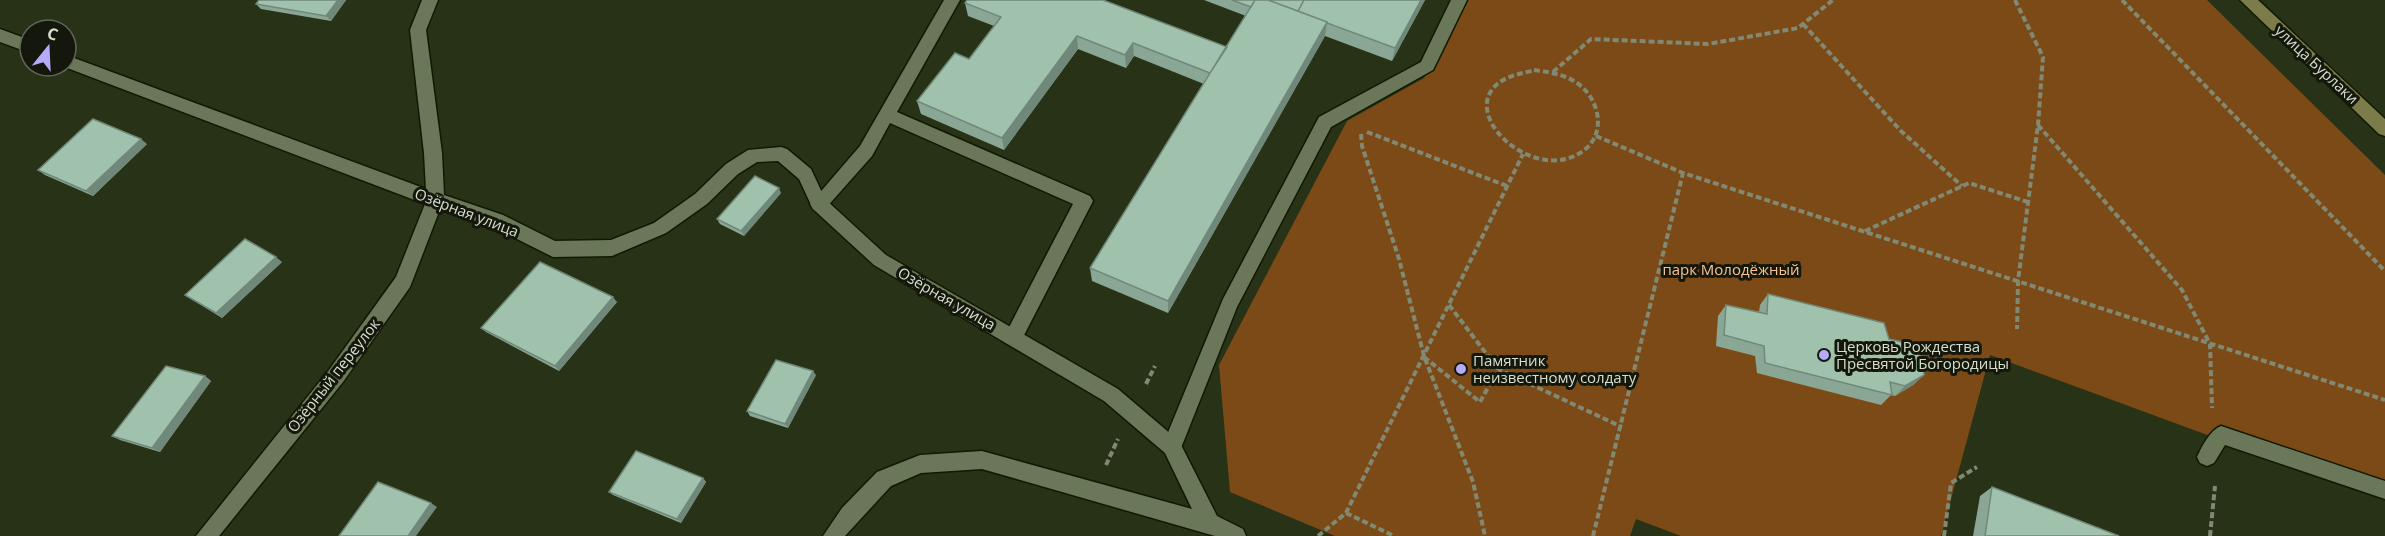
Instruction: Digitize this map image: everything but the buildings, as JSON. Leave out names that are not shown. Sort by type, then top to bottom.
[{"type":"street","points":[[430,0],[418,30],[433,153],[435,200]]},
{"type":"street","points":[[819,204],[866,151],[952,0]]},
{"type":"street","points":[[1172,447],[1230,305],[1325,122],[1427,66],[1459,0]]},
{"type":"street","name":"улица Бурлаки","points":[[2248,0],[2385,129]]},
{"type":"street","points":[[0,35],[18,42]]},
{"type":"street","name":"Озёрная улица","points":[[78,66],[435,200],[497,220],[553,249],[612,248],[660,228],[701,198],[732,169],[754,155],[781,154],[806,174],[819,204],[880,260],[1111,394],[1172,447],[1210,523]]},
{"type":"street","points":[[888,116],[1084,201],[1013,337]]},
{"type":"street","name":"Озёрный переулок","points":[[206,536],[336,376],[404,281],[435,200]]},
{"type":"street","points":[[2207,457],[2221,435],[2385,490]]},
{"type":"street","points":[[833,536],[849,515],[884,478],[920,464],[981,460],[1210,523],[1236,536]]},
{"type":"path","points":[[1552,72],[1591,39],[1708,44],[1798,28],[1833,0]]},
{"type":"path","points":[[2015,0],[2043,57],[2038,125],[2018,281],[2017,329]]},
{"type":"path","points":[[2122,0],[2385,271]]},
{"type":"path","points":[[1803,24],[1901,132],[1962,186]]},
{"type":"path","points":[[1534,70],[1552,72],[1581,87],[1592,98],[1598,111],[1600,124],[1596,136],[1588,148],[1558,160],[1540,159],[1523,154],[1506,145],[1494,132],[1487,118],[1486,104],[1491,90],[1502,79],[1517,73],[1534,70]]},
{"type":"path","points":[[2038,125],[2085,176],[2182,290],[2210,344],[2210,402]]},
{"type":"path","points":[[1485,536],[1473,482],[1424,356],[1399,259],[1362,146],[1361,130],[1507,186]]},
{"type":"path","points":[[1596,136],[1683,173],[2385,400]]},
{"type":"path","points":[[1318,536],[1346,513],[1523,154]]},
{"type":"path","points":[[1593,536],[1622,427],[1683,173]]},
{"type":"path","points":[[1864,231],[1968,183],[2028,202]]},
{"type":"path","points":[[1449,305],[1498,369],[1622,427]]},
{"type":"path","points":[[1424,356],[1480,402],[1498,369]]},
{"type":"path","points":[[1944,536],[1951,483],[1977,467]]},
{"type":"path","points":[[1346,513],[1394,536]]},
{"type":"green space","name":"парк Молодёжный","points":[[1466,0],[2207,0],[2385,175],[2385,495],[2221,440],[1990,355],[1941,536],[1681,536],[1636,519],[1630,536],[1335,536],[1230,492],[1219,365],[1347,121],[1424,78]]},
{"type":"place","name":"Церковь Рождества Пресвятой Богородицы","points":[[1824,355]]},
{"type":"place","name":"Памятник неизвестному солдату","points":[[1461,369]]}]
